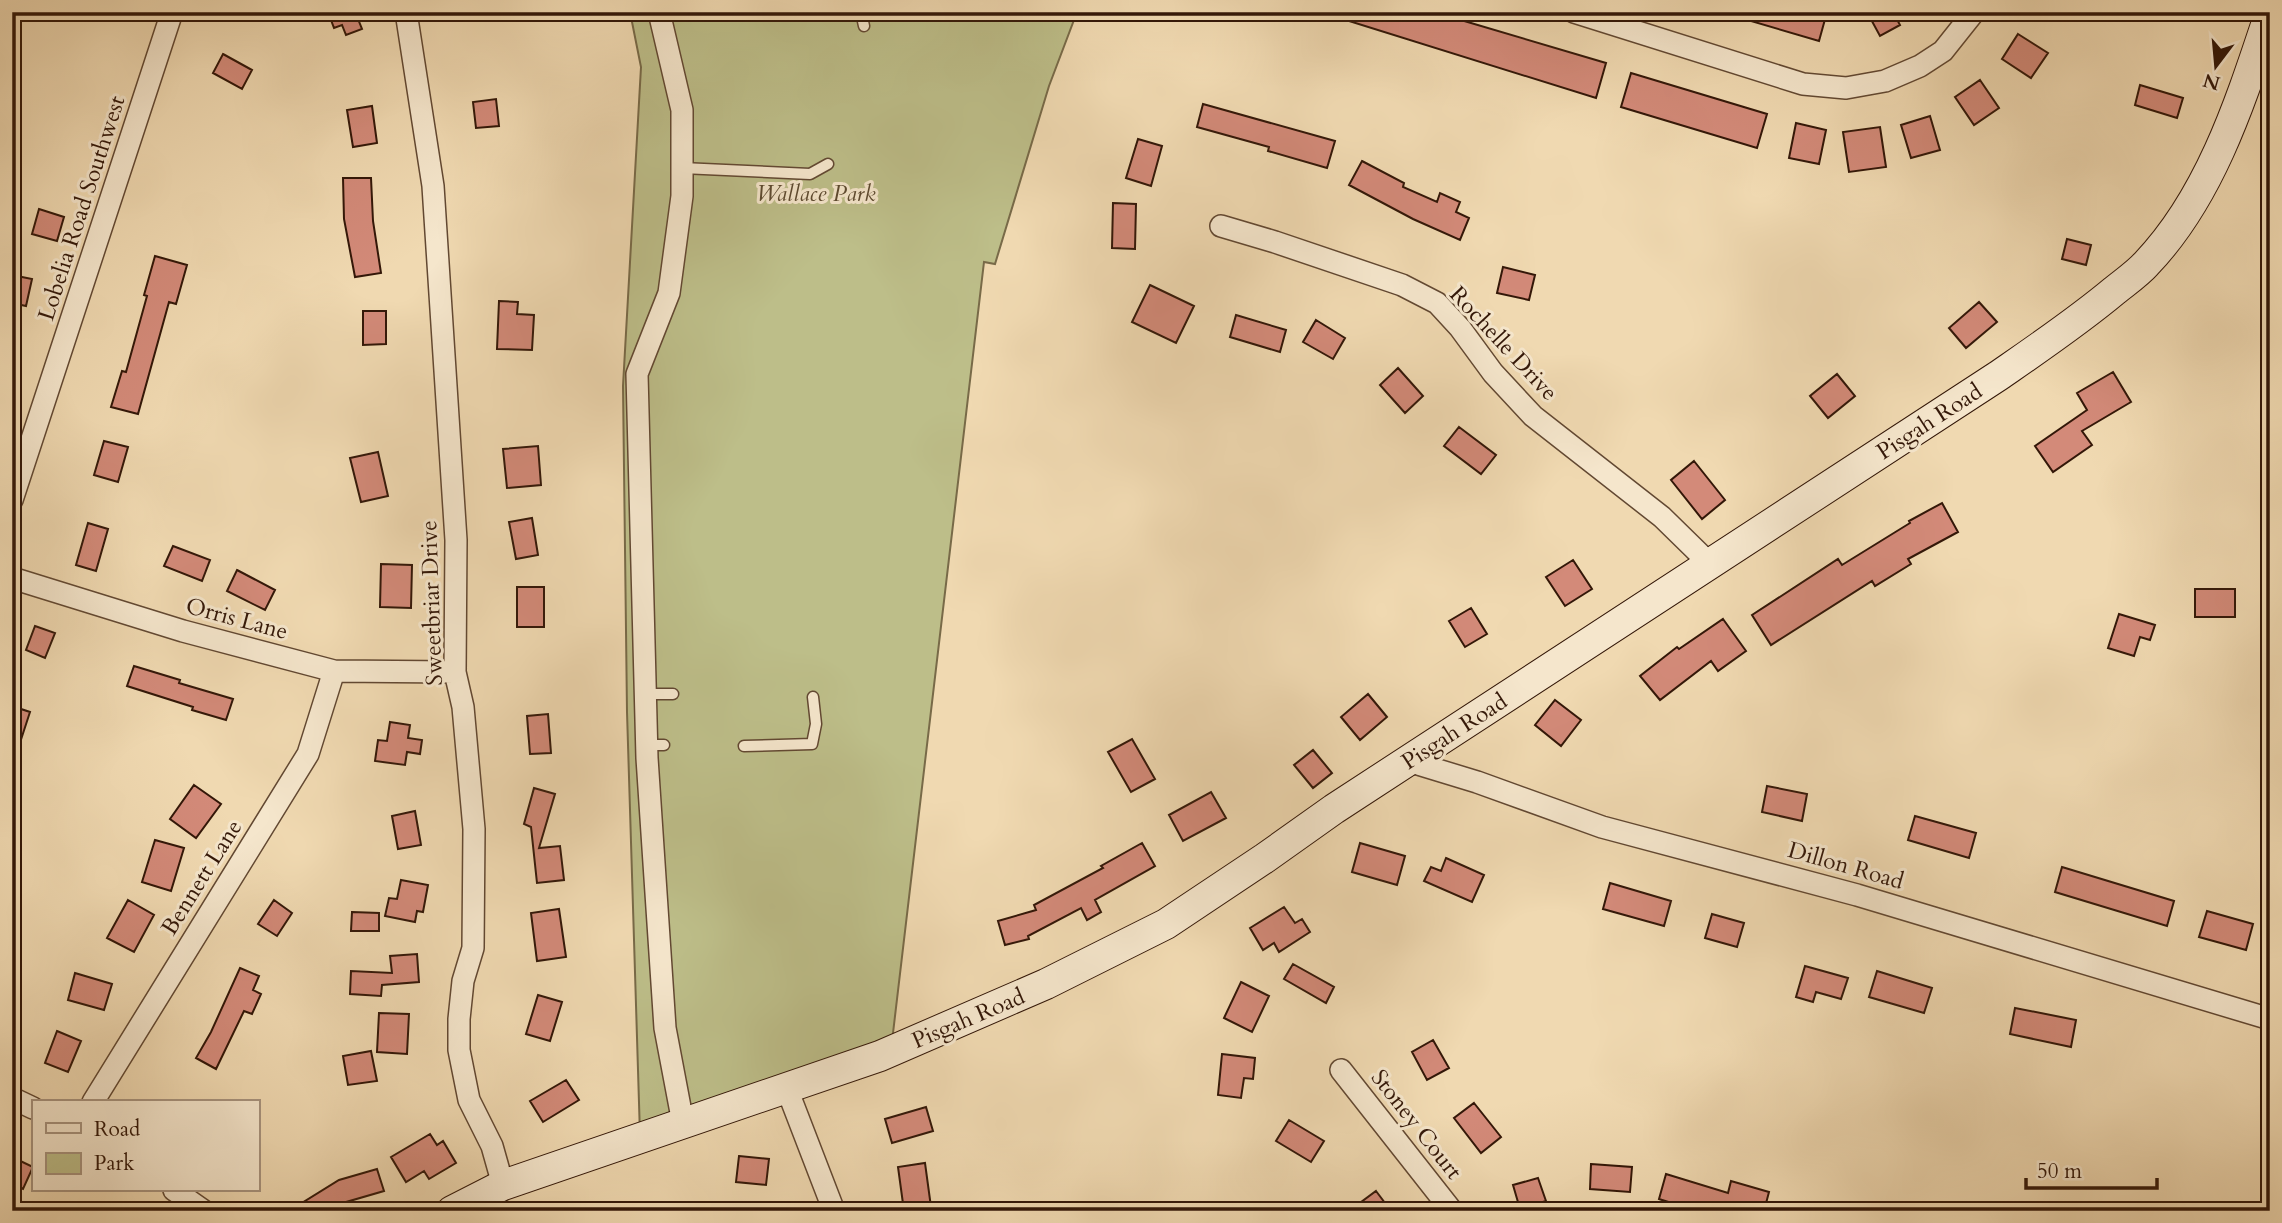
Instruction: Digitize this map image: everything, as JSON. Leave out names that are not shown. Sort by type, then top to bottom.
[{"type":"street","name":"Lobelia Road Southwest","points":[[12,500],[172,12]]},
{"type":"street","name":"Sweetbriar Drive","points":[[406,12],[433,186],[456,540],[455,673],[463,707],[474,829],[473,948],[463,981],[459,1050],[470,1100],[492,1146],[502,1185]]},
{"type":"street","points":[[659,12],[682,110],[681,196],[669,293],[637,374],[645,694],[655,745],[665,1028],[683,1123]]},
{"type":"street","points":[[1574,12],[1803,84],[1846,88],[1885,81],[1920,66],[1943,51],[1973,12]]},
{"type":"street","name":"Pisgah Road","points":[[452,1211],[502,1185],[880,1056],[1033,990],[1166,924],[1408,761],[1998,376],[2078,320],[2145,266],[2170,237],[2194,199],[2222,144],[2270,12]]},
{"type":"street","name":"Rochelle Drive","points":[[1221,226],[1402,285],[1437,303],[1460,328],[1493,373],[1533,416],[1662,517],[1709,564]]},
{"type":"street","name":"Orris Lane","points":[[12,578],[183,631],[334,671],[455,673]]},
{"type":"street","name":"Bennett Lane","points":[[94,1100],[308,754],[334,671]]},
{"type":"street","name":"Dillon Road","points":[[1408,761],[1477,782],[1602,827],[1857,895],[2270,1020]]},
{"type":"street","name":"Stoney Court","points":[[1341,1070],[1452,1211]]},
{"type":"street","points":[[787,1089],[834,1211]]},
{"type":"street","points":[[12,1098],[32,1108]]},
{"type":"street","points":[[177,1192],[204,1211]]},
{"type":"lane","points":[[862,12],[864,26]]},
{"type":"lane","points":[[682,168],[810,174],[828,164]]},
{"type":"lane","points":[[645,694],[673,694]]},
{"type":"lane","points":[[744,746],[812,744],[816,724],[813,697]]},
{"type":"green space","name":"Wallace Park","points":[[630,12],[1077,12],[1049,86],[995,264],[984,262],[891,1050],[640,1135],[627,712],[623,386],[641,67]]},
{"type":"building","points":[[328,12],[371,12],[372,15],[358,19],[362,29],[346,35],[342,25],[334,28]]},
{"type":"building","points":[[1333,12],[1445,12],[1444,15],[1606,63],[1596,98],[1333,16]]},
{"type":"building","points":[[1734,12],[1827,12],[1819,41],[1734,16]]},
{"type":"building","points":[[1867,12],[1893,12],[1900,25],[1880,36]]},
{"type":"building","points":[[2018,34],[2048,53],[2031,78],[2002,59]]},
{"type":"building","points":[[223,54],[252,70],[242,89],[213,73]]},
{"type":"building","points":[[1631,73],[1767,114],[1757,148],[1621,107]]},
{"type":"building","points":[[1980,80],[1999,108],[1974,125],[1955,97]]},
{"type":"building","points":[[2140,85],[2183,98],[2177,118],[2135,105]]},
{"type":"building","points":[[496,99],[499,126],[476,128],[473,102]]},
{"type":"building","points":[[1203,104],[1335,141],[1327,168],[1268,151],[1269,147],[1197,127]]},
{"type":"building","points":[[372,106],[377,143],[353,147],[347,110]]},
{"type":"building","points":[[1930,116],[1940,150],[1911,158],[1901,125]]},
{"type":"building","points":[[1796,123],[1826,130],[1819,164],[1789,158]]},
{"type":"building","points":[[1880,127],[1886,167],[1849,172],[1843,132]]},
{"type":"building","points":[[1138,139],[1162,146],[1151,186],[1126,178]]},
{"type":"building","points":[[1362,161],[1404,183],[1403,187],[1437,202],[1440,193],[1460,202],[1456,212],[1469,218],[1460,240],[1349,185]]},
{"type":"building","points":[[343,178],[371,178],[373,221],[381,273],[355,277],[344,219]]},
{"type":"building","points":[[1113,203],[1136,204],[1135,249],[1112,248]]},
{"type":"building","points":[[39,209],[64,217],[57,241],[32,234]]},
{"type":"building","points":[[2067,239],[2091,245],[2086,265],[2062,259]]},
{"type":"building","points":[[155,256],[187,265],[176,304],[169,302],[138,414],[111,407],[122,371],[126,372]]},
{"type":"building","points":[[1503,267],[1535,275],[1529,300],[1497,293]]},
{"type":"building","points":[[12,275],[32,279],[26,306],[12,303]]},
{"type":"building","points":[[1150,285],[1194,306],[1176,343],[1132,322]]},
{"type":"building","points":[[499,301],[518,302],[517,314],[534,315],[532,350],[497,349]]},
{"type":"building","points":[[1979,302],[1997,322],[1966,348],[1949,328]]},
{"type":"building","points":[[363,311],[386,311],[386,344],[363,345]]},
{"type":"building","points":[[1236,315],[1286,330],[1280,352],[1230,337]]},
{"type":"building","points":[[1316,320],[1345,338],[1333,359],[1303,342]]},
{"type":"building","points":[[1398,368],[1423,396],[1405,413],[1380,385]]},
{"type":"building","points":[[2113,372],[2131,402],[2082,431],[2092,445],[2053,472],[2035,446],[2087,410],[2077,393]]},
{"type":"building","points":[[1837,374],[1855,396],[1828,418],[1810,396]]},
{"type":"building","points":[[1459,427],[1496,455],[1481,474],[1444,446]]},
{"type":"building","points":[[104,441],[128,447],[118,482],[94,475]]},
{"type":"building","points":[[538,446],[541,485],[507,488],[503,449]]},
{"type":"building","points":[[378,452],[388,496],[361,502],[350,458]]},
{"type":"building","points":[[1694,461],[1725,500],[1702,519],[1671,480]]},
{"type":"building","points":[[1942,503],[1958,532],[1908,559],[1911,564],[1875,586],[1872,581],[1771,645],[1752,615],[1838,559],[1842,565]]},
{"type":"building","points":[[532,518],[538,555],[516,559],[509,522]]},
{"type":"building","points":[[88,523],[108,529],[96,571],[76,565]]},
{"type":"building","points":[[173,546],[210,560],[202,581],[164,566]]},
{"type":"building","points":[[1573,560],[1592,589],[1565,606],[1546,577]]},
{"type":"building","points":[[381,564],[412,565],[411,608],[380,607]]},
{"type":"building","points":[[237,570],[275,590],[265,610],[227,591]]},
{"type":"building","points":[[517,587],[544,587],[544,627],[517,627]]},
{"type":"building","points":[[2195,589],[2235,589],[2235,617],[2195,617]]},
{"type":"building","points":[[1471,608],[1487,634],[1465,647],[1449,621]]},
{"type":"building","points":[[2119,614],[2155,625],[2150,640],[2140,637],[2134,656],[2108,648]]},
{"type":"building","points":[[1723,619],[1746,651],[1718,671],[1711,661],[1660,700],[1640,676],[1677,647],[1679,649]]},
{"type":"building","points":[[35,626],[55,633],[45,658],[26,650]]},
{"type":"building","points":[[134,666],[233,699],[226,720],[127,686]]},
{"type":"building","points":[[1368,694],[1387,717],[1360,740],[1341,717]]},
{"type":"building","points":[[1555,700],[1581,720],[1561,746],[1535,725]]},
{"type":"building","points":[[12,706],[30,712],[15,758],[12,758]]},
{"type":"building","points":[[548,714],[551,753],[530,754],[527,716]]},
{"type":"building","points":[[390,722],[410,725],[408,738],[422,740],[420,754],[407,752],[405,765],[375,761],[378,740],[387,741]]},
{"type":"building","points":[[1132,739],[1155,779],[1131,792],[1108,752]]},
{"type":"building","points":[[1313,750],[1332,773],[1313,788],[1294,765]]},
{"type":"building","points":[[194,785],[221,804],[196,838],[170,819]]},
{"type":"building","points":[[1767,786],[1807,794],[1802,821],[1762,812]]},
{"type":"building","points":[[534,788],[555,794],[539,848],[560,846],[564,880],[537,883],[531,827],[524,824]]},
{"type":"building","points":[[1211,792],[1226,818],[1183,841],[1169,815]]},
{"type":"building","points":[[415,811],[421,845],[398,849],[392,816]]},
{"type":"building","points":[[1915,816],[1976,833],[1969,858],[1908,840]]},
{"type":"building","points":[[155,840],[184,848],[171,891],[142,882]]},
{"type":"building","points":[[1142,843],[1155,866],[1095,900],[1101,912],[1087,920],[1081,908],[1028,936],[1029,939],[1005,945],[998,921],[1036,910],[1034,905],[1103,868],[1101,866]]},
{"type":"building","points":[[1360,843],[1405,856],[1397,885],[1352,872]]},
{"type":"building","points":[[1446,858],[1484,875],[1472,902],[1424,881],[1431,867],[1441,871]]},
{"type":"building","points":[[2062,867],[2174,901],[2167,926],[2055,892]]},
{"type":"building","points":[[401,880],[428,885],[423,912],[417,911],[415,922],[385,916],[389,898],[397,899]]},
{"type":"building","points":[[1610,883],[1671,901],[1664,926],[1603,909]]},
{"type":"building","points":[[128,900],[154,915],[134,952],[107,938]]},
{"type":"building","points":[[274,900],[292,913],[277,936],[258,924]]},
{"type":"building","points":[[1284,907],[1295,923],[1302,919],[1310,932],[1279,952],[1274,943],[1263,950],[1250,928]]},
{"type":"building","points":[[559,909],[566,957],[537,961],[531,913]]},
{"type":"building","points":[[2207,911],[2253,924],[2246,950],[2199,937]]},
{"type":"building","points":[[352,912],[379,913],[379,931],[351,931]]},
{"type":"building","points":[[1712,914],[1744,923],[1737,947],[1705,938]]},
{"type":"building","points":[[417,954],[419,982],[382,985],[381,996],[350,994],[351,971],[392,973],[390,956]]},
{"type":"building","points":[[1293,964],[1334,987],[1326,1003],[1284,979]]},
{"type":"building","points":[[1805,966],[1848,978],[1841,999],[1816,992],[1813,1002],[1796,997]]},
{"type":"building","points":[[240,968],[259,976],[253,990],[261,994],[252,1014],[244,1011],[216,1069],[196,1058]]},
{"type":"building","points":[[1877,971],[1932,988],[1924,1013],[1869,997]]},
{"type":"building","points":[[75,973],[112,984],[104,1010],[68,1000]]},
{"type":"building","points":[[1241,982],[1269,996],[1252,1032],[1224,1018]]},
{"type":"building","points":[[538,995],[562,1002],[550,1041],[526,1034]]},
{"type":"building","points":[[2015,1008],[2076,1020],[2071,1047],[2010,1034]]},
{"type":"building","points":[[379,1013],[409,1014],[407,1054],[377,1052]]},
{"type":"building","points":[[57,1031],[81,1041],[68,1072],[45,1063]]},
{"type":"building","points":[[1433,1040],[1449,1068],[1427,1080],[1412,1052]]},
{"type":"building","points":[[371,1051],[377,1081],[348,1085],[343,1056]]},
{"type":"building","points":[[1222,1054],[1255,1058],[1253,1079],[1244,1078],[1241,1098],[1218,1095]]},
{"type":"building","points":[[566,1080],[579,1100],[543,1122],[530,1101]]},
{"type":"building","points":[[1474,1103],[1501,1137],[1481,1153],[1454,1118]]},
{"type":"building","points":[[926,1107],[933,1131],[892,1143],[885,1119]]},
{"type":"building","points":[[1289,1120],[1324,1141],[1311,1162],[1276,1141]]},
{"type":"building","points":[[430,1134],[437,1145],[443,1141],[456,1163],[429,1179],[424,1171],[406,1182],[391,1157]]},
{"type":"building","points":[[739,1156],[769,1159],[766,1185],[736,1182]]},
{"type":"building","points":[[12,1157],[32,1167],[32,1169],[23,1189],[12,1184]]},
{"type":"building","points":[[925,1163],[931,1207],[904,1211],[898,1167]]},
{"type":"building","points":[[1591,1164],[1632,1167],[1630,1192],[1590,1189]]},
{"type":"building","points":[[377,1169],[384,1191],[329,1207],[331,1211],[289,1211],[339,1180]]},
{"type":"building","points":[[1666,1174],[1728,1193],[1731,1181],[1769,1192],[1764,1211],[1697,1211],[1659,1199]]},
{"type":"building","points":[[1538,1178],[1546,1201],[1520,1209],[1513,1185]]},
{"type":"building","points":[[1376,1191],[1391,1211],[1349,1211]]}]
